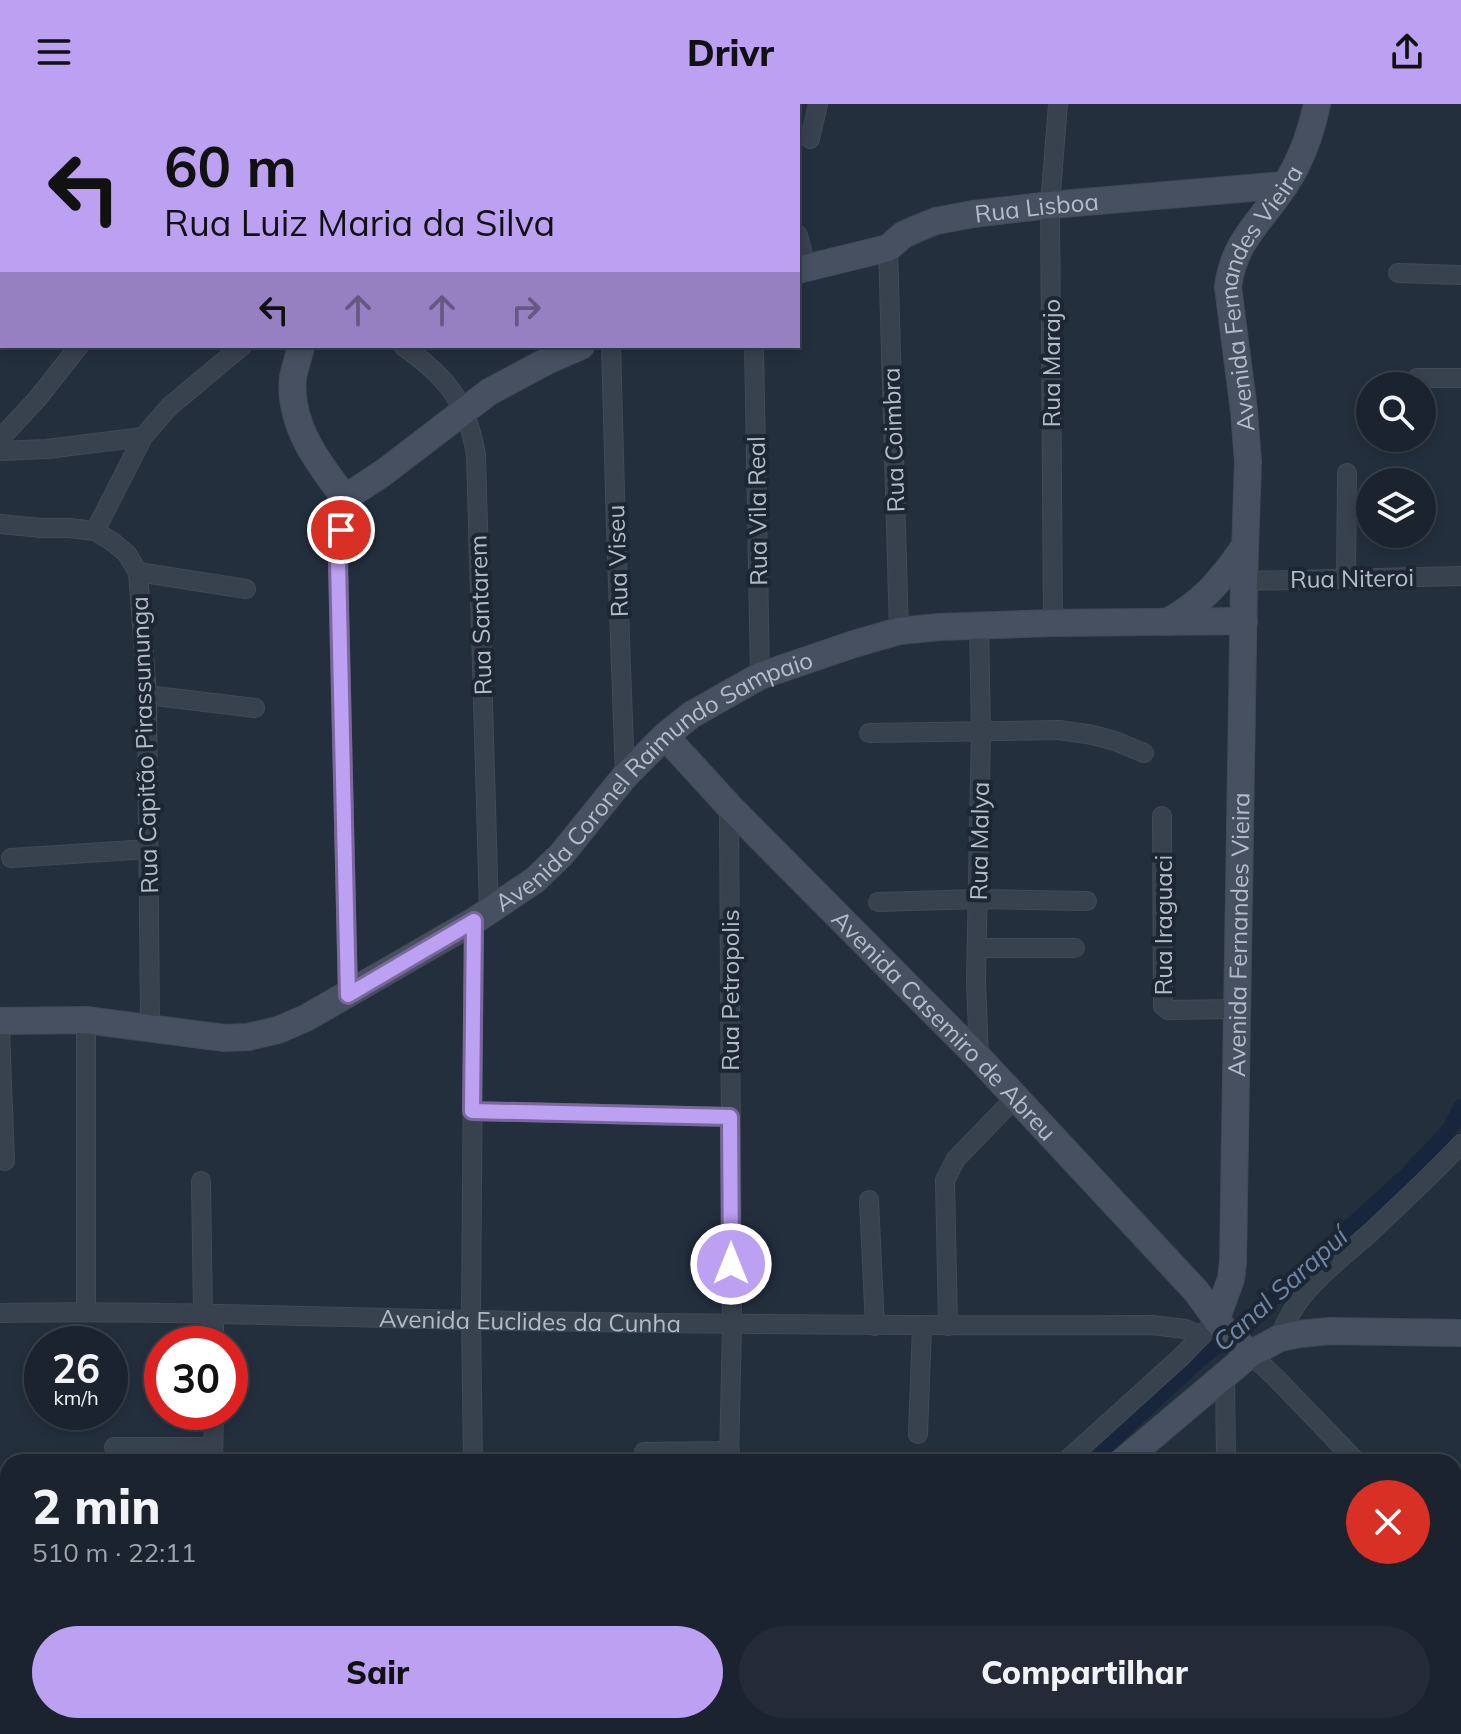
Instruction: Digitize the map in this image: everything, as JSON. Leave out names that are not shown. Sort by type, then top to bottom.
[{"type":"main road","name":"Avenida Fernandes Vieira","points":[[1226,1337],[1233,1262],[1247,449],[1228,287],[1230,269],[1239,250],[1285,185],[1305,145],[1317,104]]},
{"type":"main road","name":"Rua Lisboa","points":[[802,268],[888,248],[903,235],[936,221],[973,214],[1285,185]]},
{"type":"main road","points":[[300,348],[293,376],[293,402],[298,422],[319,463],[345,498],[489,392],[577,348]]},
{"type":"main road","points":[[1167,622],[1188,610],[1217,585],[1245,546]]},
{"type":"main road","name":"Avenida Coronel Raimundo Sampaio","points":[[0,1021],[86,1020],[225,1038],[248,1037],[278,1030],[306,1018],[482,916],[535,880],[561,855],[625,776],[691,715],[760,676],[854,644],[899,631],[979,625],[1244,621]]},
{"type":"main road","name":"Avenida Casemiro de Abreu","points":[[665,736],[729,806],[1016,1097],[1196,1291],[1226,1337]]},
{"type":"main road","points":[[1131,1454],[1225,1374],[1226,1337],[1280,1338],[1330,1331],[1461,1333]]},
{"type":"street","points":[[810,139],[818,104]]},
{"type":"street","name":"Rua Marajo","points":[[1053,623],[1050,205],[1058,104]]},
{"type":"street","name":"Rua Coimbra","points":[[888,248],[899,631]]},
{"type":"street","points":[[1398,273],[1461,275]]},
{"type":"street","points":[[0,439],[77,348]]},
{"type":"street","points":[[0,524],[95,531],[143,437],[169,407],[240,348]]},
{"type":"street","name":"Rua Santarem","points":[[406,348],[446,382],[464,411],[476,455],[482,916],[472,1111],[473,1454]]},
{"type":"street","name":"Rua Viseu","points":[[611,348],[625,776]]},
{"type":"street","name":"Rua Vila Real","points":[[754,348],[760,676]]},
{"type":"street","points":[[1436,378],[1461,378]]},
{"type":"street","points":[[0,451],[47,449],[143,437]]},
{"type":"street","points":[[1346,579],[1347,473]]},
{"type":"street","points":[[345,498],[338,562],[348,995]]},
{"type":"street","name":"Rua Capitão Pirassununga","points":[[95,531],[127,554],[138,572],[147,695],[150,1027]]},
{"type":"street","points":[[138,572],[246,589]]},
{"type":"street","name":"Rua Niteroi","points":[[1244,581],[1461,576]]},
{"type":"street","name":"Rua Malya","points":[[979,625],[981,731],[976,980],[979,1058]]},
{"type":"street","points":[[147,695],[255,708]]},
{"type":"street","points":[[869,733],[1059,730],[1104,738],[1144,753]]},
{"type":"street","name":"Rua Petropolis","points":[[729,806],[730,1454]]},
{"type":"street","name":"Rua Iraguaci","points":[[1162,816],[1163,1006],[1168,1010],[1237,1009]]},
{"type":"street","points":[[11,858],[149,849]]},
{"type":"street","points":[[878,902],[978,899],[1087,901]]},
{"type":"street","points":[[977,948],[1075,948]]},
{"type":"street","points":[[86,1020],[86,1311]]},
{"type":"street","points":[[0,1031],[5,1161]]},
{"type":"street","points":[[948,1326],[945,1180],[956,1159],[1016,1097]]},
{"type":"street","points":[[472,1111],[730,1117]]},
{"type":"street","points":[[1280,1338],[1285,1321],[1305,1292],[1432,1175],[1461,1144]]},
{"type":"street","points":[[201,1181],[211,1326]]},
{"type":"street","points":[[869,1200],[875,1326]]},
{"type":"street","name":"Avenida Euclides da Cunha","points":[[0,1313],[86,1311],[875,1326],[1152,1325],[1226,1337]]},
{"type":"street","points":[[918,1434],[922,1326]]},
{"type":"street","points":[[1074,1454],[1181,1357],[1226,1337],[1275,1377],[1349,1454]]},
{"type":"street","points":[[1225,1374],[1226,1454]]},
{"type":"street","points":[[114,1447],[213,1454],[214,1430]]},
{"type":"street","points":[[644,1452],[687,1454]]},
{"type":"waterway","name":"Canal Sarapuí","points":[[1098,1454],[1407,1175],[1450,1129],[1461,1107]]},
{"type":"route","points":[[341,530],[338,562],[348,995],[474,921],[472,1111],[730,1117],[731,1264]]}]
